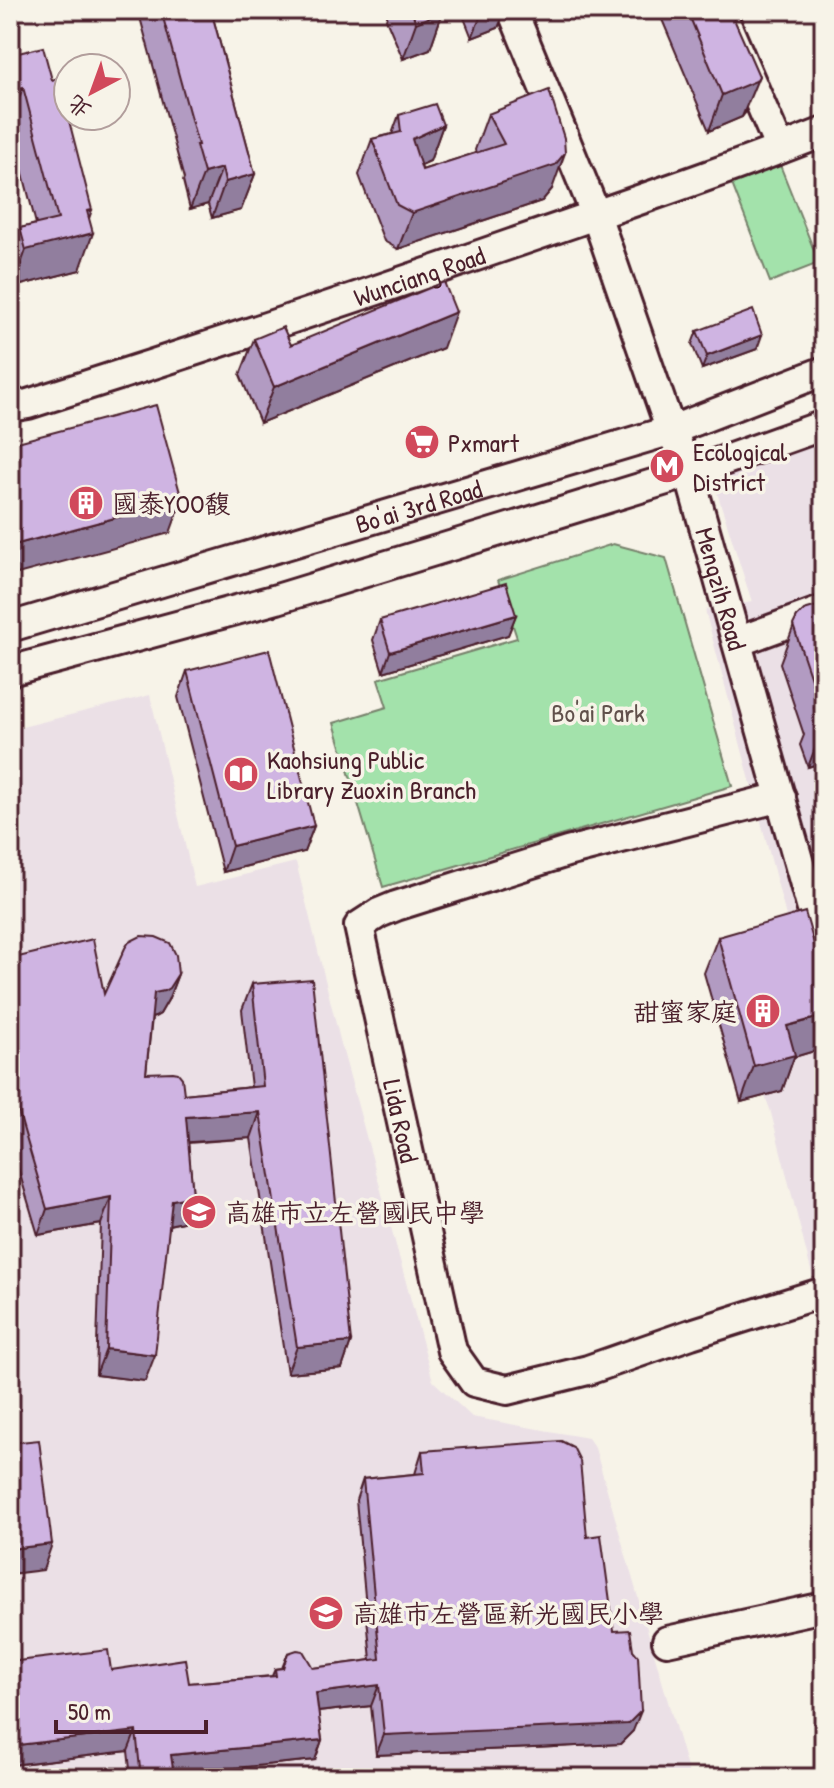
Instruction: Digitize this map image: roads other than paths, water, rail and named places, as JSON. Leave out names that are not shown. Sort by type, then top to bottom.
[{"type":"street","name":"Mengzih Road","points":[[512,10],[596,215],[689,473],[822,934]]},
{"type":"street","points":[[720,10],[780,149]]},
{"type":"street","name":"Wunciang Road","points":[[10,407],[195,352],[596,215],[824,132]]},
{"type":"street","name":"Bo'ai 3rd Road","points":[[10,627],[672,430],[824,371]]},
{"type":"street","name":"Bo'ai 3rd Road","points":[[10,671],[277,599],[689,473],[824,425]]},
{"type":"street","points":[[737,642],[824,610]]},
{"type":"street","name":"Lida Road","points":[[781,797],[567,852],[396,906],[359,926],[452,1351],[474,1382],[507,1390],[574,1373],[824,1292]]},
{"type":"street","points":[[667,1641],[824,1607]]},
{"type":"place","name":"Pxmart","points":[[422,442]]},
{"type":"place","name":"Ecological District","points":[[667,466]]},
{"type":"place","name":"國泰YOO馥","points":[[86,503]]},
{"type":"place","name":"Kaohsiung Public Library Zuoxin Branch","points":[[241,774]]},
{"type":"place","name":"甜蜜家庭","points":[[763,1011]]},
{"type":"place","name":"高雄市立左營國民中學","points":[[199,1212]]},
{"type":"place","name":"高雄市左營區新光國民小學","points":[[326,1613]]},
{"type":"park label","name":"Bo'ai Park","points":[[598,712]]}]
